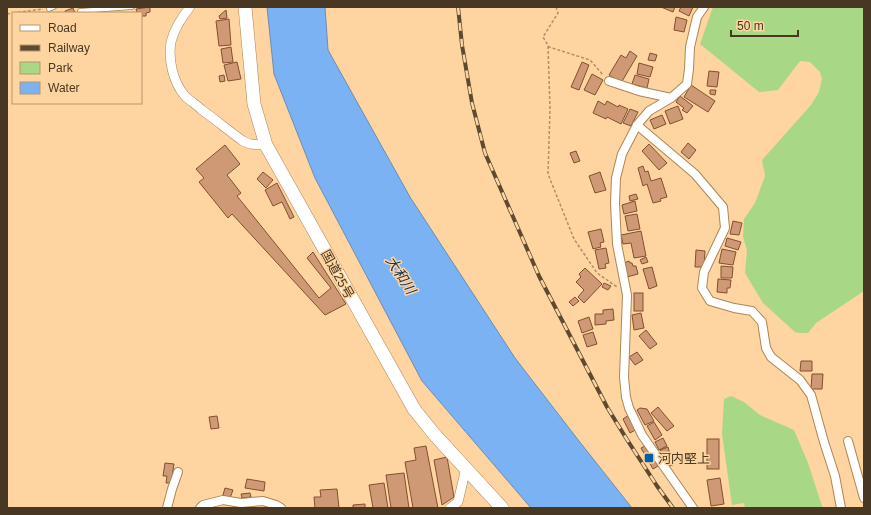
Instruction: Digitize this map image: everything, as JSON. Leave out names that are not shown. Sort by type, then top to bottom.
[{"type":"highway","name":"国道25号","points":[[245,7],[254,104],[266,145],[414,409],[434,434],[502,508]]},
{"type":"street","points":[[190,7],[183,15],[171,41],[170,57],[172,71],[177,85],[186,97],[243,141],[250,144],[266,145]]},
{"type":"street","points":[[693,508],[642,436],[629,408],[626,397],[624,377],[627,295],[617,244],[615,202],[616,178],[622,154],[637,124],[649,111],[671,98],[687,84],[690,47],[697,17],[704,7]]},
{"type":"street","points":[[609,81],[639,91],[671,98]]},
{"type":"street","points":[[637,124],[695,174],[723,207],[725,228],[704,272],[702,288],[710,301],[752,312],[762,322],[766,348],[771,357],[800,380],[811,395],[835,476],[841,508]]},
{"type":"street","points":[[848,442],[864,498]]},
{"type":"street","points":[[450,508],[461,505],[466,468]]},
{"type":"street","points":[[167,508],[178,472]]},
{"type":"street","points":[[200,508],[203,505],[223,500],[241,503],[262,501],[281,508]]},
{"type":"lane","points":[[49,8],[54,7]]},
{"type":"lane","points":[[80,10],[110,10],[132,7]]},
{"type":"path","points":[[556,7],[558,14],[543,37],[548,46],[550,109],[548,174],[574,239],[597,273],[627,295]]},
{"type":"path","points":[[20,12],[49,8]]},
{"type":"path","points":[[548,46],[590,60],[609,81]]},
{"type":"green space","points":[[713,7],[864,7],[864,291],[816,323],[808,333],[795,332],[763,303],[745,273],[747,250],[743,237],[744,219],[755,203],[765,176],[762,160],[811,105],[819,92],[822,79],[820,72],[810,62],[800,61],[778,90],[759,92],[700,44]]},
{"type":"green space","points":[[731,396],[744,402],[760,415],[794,430],[808,463],[823,508],[745,508],[744,503],[732,505],[722,434],[724,399]]},
{"type":"water","name":"大和川","points":[[267,7],[325,7],[328,50],[410,197],[515,358],[632,508],[531,508],[422,381],[315,178],[274,74]]},
{"type":"building","points":[[150,7],[150,12],[146,13],[146,16],[142,16],[142,12],[137,12],[136,9]]},
{"type":"building","points":[[661,7],[675,7],[673,12]]},
{"type":"building","points":[[681,7],[693,7],[689,16],[679,11]]},
{"type":"building","points":[[73,8],[75,12],[65,12]]},
{"type":"building","points":[[226,10],[227,18],[220,19],[219,16]]},
{"type":"building","points":[[676,17],[687,20],[684,32],[674,30]]},
{"type":"building","points":[[229,19],[231,45],[219,46],[216,21]]},
{"type":"building","points":[[231,47],[233,62],[223,63],[221,49]]},
{"type":"building","points":[[630,51],[637,56],[621,83],[609,75],[621,55],[626,58]]},
{"type":"building","points":[[650,53],[657,55],[655,61],[648,60]]},
{"type":"building","points":[[237,62],[241,79],[228,81],[224,65]]},
{"type":"building","points":[[582,62],[589,65],[579,90],[571,87]]},
{"type":"building","points":[[639,63],[653,67],[650,77],[637,74]]},
{"type":"building","points":[[709,71],[719,72],[717,87],[707,86]]},
{"type":"building","points":[[592,74],[603,80],[595,95],[584,90]]},
{"type":"building","points":[[224,75],[225,81],[220,82],[219,76]]},
{"type":"building","points":[[635,75],[649,79],[647,88],[632,84]]},
{"type":"building","points":[[691,85],[715,101],[708,112],[684,97]]},
{"type":"building","points":[[710,90],[716,90],[715,95],[710,94]]},
{"type":"building","points":[[680,96],[693,106],[687,113],[682,110],[684,108],[676,102]]},
{"type":"building","points":[[598,101],[605,105],[607,101],[618,107],[619,105],[628,109],[621,124],[607,117],[606,119],[593,113]]},
{"type":"building","points":[[678,106],[683,119],[670,124],[665,111]]},
{"type":"building","points":[[630,109],[638,112],[631,126],[623,123]]},
{"type":"building","points":[[662,115],[666,124],[654,129],[650,120]]},
{"type":"building","points":[[688,143],[696,150],[689,159],[681,152]]},
{"type":"building","points":[[649,144],[667,163],[659,170],[642,151]]},
{"type":"building","points":[[225,145],[240,164],[227,175],[241,193],[237,196],[319,298],[331,288],[307,258],[313,252],[346,304],[325,315],[232,214],[228,218],[199,182],[204,178],[196,169]]},
{"type":"building","points":[[576,151],[580,161],[574,163],[570,153]]},
{"type":"building","points":[[643,166],[645,172],[648,171],[651,181],[661,178],[667,197],[660,199],[661,201],[653,203],[647,184],[643,186],[638,168]]},
{"type":"building","points":[[263,172],[273,180],[266,188],[257,179]]},
{"type":"building","points":[[600,172],[606,190],[595,193],[589,176]]},
{"type":"building","points":[[277,183],[294,217],[290,219],[282,202],[273,206],[265,190]]},
{"type":"building","points":[[636,194],[638,199],[630,201],[629,196]]},
{"type":"building","points":[[635,201],[637,211],[624,214],[622,205]]},
{"type":"building","points":[[637,214],[640,229],[628,231],[625,216]]},
{"type":"building","points":[[733,221],[742,223],[739,235],[730,234]]},
{"type":"building","points":[[601,229],[604,242],[600,243],[601,247],[593,249],[588,232]]},
{"type":"building","points":[[641,231],[646,256],[634,258],[631,243],[623,244],[621,235]]},
{"type":"building","points":[[727,238],[741,242],[738,250],[725,246]]},
{"type":"building","points":[[606,248],[609,263],[605,264],[606,268],[599,269],[595,250]]},
{"type":"building","points":[[722,249],[736,252],[733,265],[719,263]]},
{"type":"building","points":[[696,250],[705,251],[704,267],[695,267]]},
{"type":"building","points":[[646,257],[648,262],[642,264],[640,260]]},
{"type":"building","points":[[629,261],[633,266],[636,266],[638,274],[627,277],[624,263]]},
{"type":"building","points":[[721,266],[733,267],[732,278],[721,278]]},
{"type":"building","points":[[652,267],[657,286],[649,289],[643,269]]},
{"type":"building","points":[[585,268],[602,284],[584,303],[578,297],[584,290],[576,282],[581,277],[579,274]]},
{"type":"building","points":[[718,279],[731,280],[730,288],[727,288],[727,293],[717,292]]},
{"type":"building","points":[[604,283],[611,286],[608,290],[602,287]]},
{"type":"building","points":[[634,293],[643,293],[643,311],[634,311]]},
{"type":"building","points":[[575,297],[579,301],[573,306],[569,302]]},
{"type":"building","points":[[613,309],[614,320],[606,321],[606,324],[595,325],[595,314],[603,314],[603,310]]},
{"type":"building","points":[[641,313],[644,328],[634,330],[632,315]]},
{"type":"building","points":[[589,317],[593,329],[582,333],[578,321]]},
{"type":"building","points":[[646,330],[657,344],[650,349],[639,336]]},
{"type":"building","points":[[593,332],[597,344],[587,347],[583,335]]},
{"type":"building","points":[[637,352],[643,360],[635,365],[629,357]]},
{"type":"building","points":[[801,361],[812,361],[812,371],[800,371]]},
{"type":"building","points":[[812,374],[823,374],[822,389],[811,389]]},
{"type":"building","points":[[658,407],[674,426],[667,431],[651,413]]},
{"type":"building","points":[[640,408],[647,409],[654,421],[645,425],[637,410]]},
{"type":"building","points":[[629,415],[637,429],[630,433],[623,419]]},
{"type":"building","points":[[217,416],[219,428],[211,429],[209,417]]},
{"type":"building","points":[[654,422],[662,435],[655,440],[647,426]]},
{"type":"building","points":[[663,438],[667,446],[659,450],[655,442]]},
{"type":"building","points":[[707,439],[719,439],[719,469],[707,469]]},
{"type":"building","points":[[647,445],[658,466],[653,469],[641,448]]},
{"type":"building","points":[[426,446],[438,508],[413,508],[405,462],[416,460],[414,448]]},
{"type":"building","points":[[668,447],[670,454],[662,456],[660,450]]},
{"type":"building","points":[[670,455],[671,459],[663,461],[663,457]]},
{"type":"building","points":[[447,457],[454,497],[442,505],[434,460]]},
{"type":"building","points":[[672,460],[673,465],[666,467],[665,461]]},
{"type":"building","points":[[165,463],[174,464],[171,483],[166,483],[167,476],[163,476]]},
{"type":"building","points":[[404,473],[409,508],[391,508],[386,475]]},
{"type":"building","points":[[720,478],[724,504],[711,506],[707,480]]},
{"type":"building","points":[[247,479],[265,482],[264,491],[245,488]]},
{"type":"building","points":[[384,483],[388,508],[373,508],[369,485]]},
{"type":"building","points":[[225,488],[233,490],[230,498],[223,495]]},
{"type":"building","points":[[337,489],[339,508],[315,508],[314,497],[321,497],[320,490]]},
{"type":"building","points":[[250,493],[251,497],[242,498],[241,494]]},
{"type":"building","points":[[365,504],[365,508],[353,508],[353,505]]},
{"type":"railway","points":[[458,7],[462,45],[472,103],[485,153],[539,276],[607,407],[657,486],[673,508]]},
{"type":"place","name":"河内堅上","points":[[649,458]]}]
